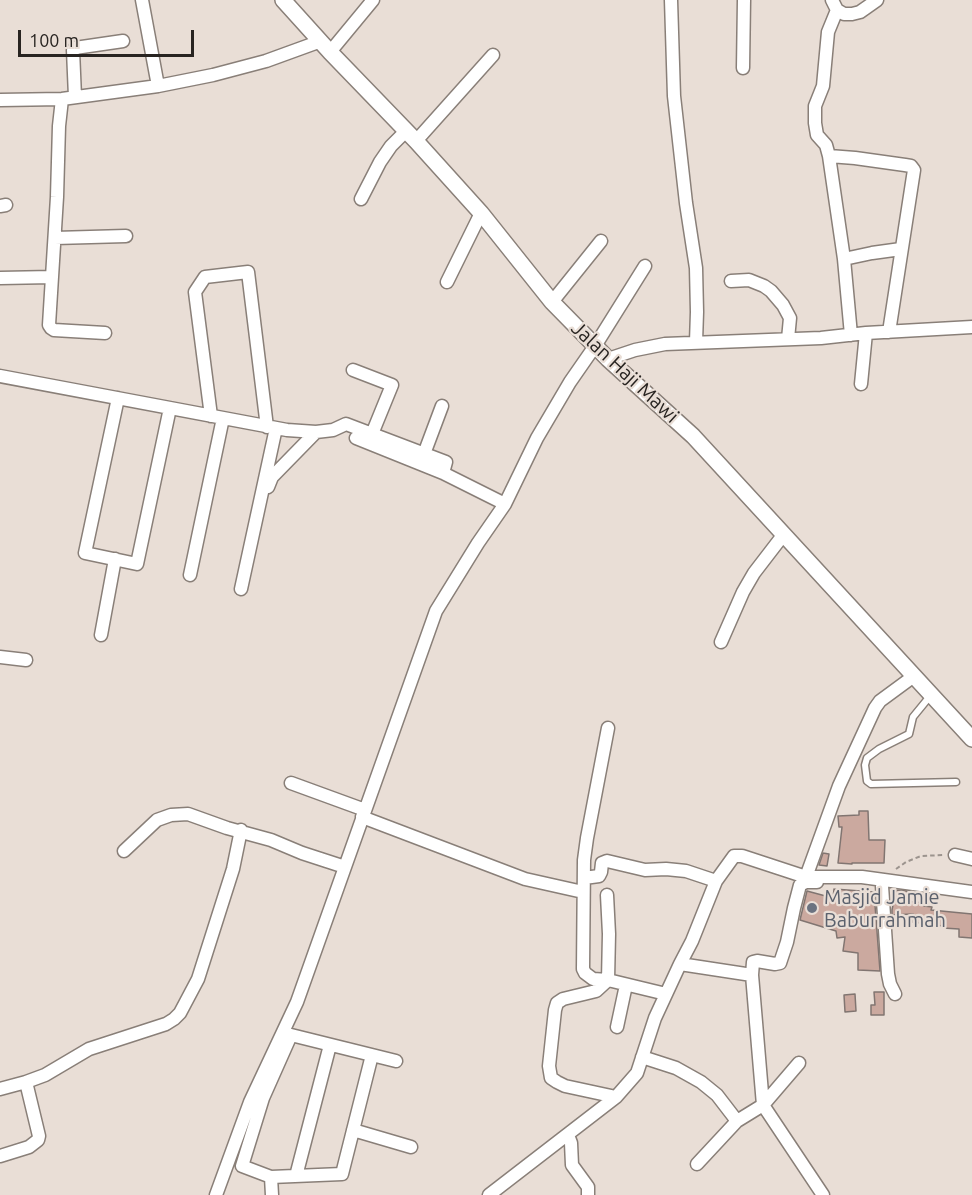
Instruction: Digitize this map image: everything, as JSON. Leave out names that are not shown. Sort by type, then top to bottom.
[{"type":"street","points":[[142,0],[158,86]]},
{"type":"street","name":"Jalan Haji Mawi","points":[[284,0],[481,213],[552,302],[608,359],[693,436],[972,739]]},
{"type":"street","points":[[0,100],[68,98],[158,86],[326,46],[373,0]]},
{"type":"street","points":[[671,0],[674,96],[696,268],[696,342]]},
{"type":"street","points":[[743,68],[744,0]]},
{"type":"street","points":[[835,5],[844,14],[852,14],[860,12],[877,0]]},
{"type":"street","points":[[835,5],[828,32],[823,86],[817,100],[815,123],[817,135],[826,145],[829,156],[844,259],[851,335]]},
{"type":"street","points":[[105,333],[54,330],[49,325],[59,126],[68,98],[73,50],[123,41]]},
{"type":"street","points":[[361,199],[391,146],[411,136],[493,55]]},
{"type":"street","points":[[829,156],[911,166],[914,170],[889,332]]},
{"type":"street","points":[[447,282],[481,213]]},
{"type":"street","points":[[55,238],[126,236]]},
{"type":"street","points":[[552,302],[601,241]]},
{"type":"street","points":[[844,259],[901,249]]},
{"type":"street","points":[[372,1055],[342,1174],[271,1177],[242,1166],[263,1098],[436,611],[505,504],[537,438],[570,382],[645,266]]},
{"type":"street","points":[[189,575],[217,417],[195,292],[205,277],[248,272],[272,427],[260,503],[241,589]]},
{"type":"street","points":[[0,278],[52,277]]},
{"type":"street","points":[[731,281],[749,280],[771,291],[790,318],[788,339]]},
{"type":"street","points":[[608,359],[635,350],[665,344],[788,339],[972,327]]},
{"type":"street","points":[[861,384],[866,333]]},
{"type":"street","points":[[353,370],[392,385],[372,434]]},
{"type":"street","points":[[0,376],[288,430],[316,432],[333,430],[346,424],[446,462],[443,473]]},
{"type":"street","points":[[118,399],[85,553],[137,564],[170,408]]},
{"type":"street","points":[[424,454],[442,406]]},
{"type":"street","points":[[260,503],[272,477],[316,432]]},
{"type":"street","points":[[356,438],[443,473],[505,504]]},
{"type":"street","points":[[721,642],[754,573],[784,534]]},
{"type":"street","points":[[101,635],[115,559]]},
{"type":"street","points":[[0,657],[26,660]]},
{"type":"street","points":[[806,877],[839,786],[875,708],[880,701],[914,676]]},
{"type":"street","points":[[608,728],[585,848],[584,969],[585,973],[593,979],[608,980],[666,994]]},
{"type":"street","points":[[291,783],[525,879],[583,892]]},
{"type":"street","points":[[124,851],[157,820],[171,815],[188,814],[271,840],[345,867]]},
{"type":"street","points":[[0,1089],[45,1075],[89,1049],[166,1024],[180,1013],[198,979],[233,869],[241,830]]},
{"type":"street","points":[[489,1195],[616,1097],[637,1073],[655,1018],[692,940],[716,881],[732,857],[737,855],[806,877],[862,878],[882,883]]},
{"type":"street","points":[[955,855],[972,859]]},
{"type":"street","points":[[584,879],[599,876],[602,863],[607,861],[645,870],[686,871],[716,881]]},
{"type":"street","points":[[823,1195],[763,1105],[752,975],[753,962],[775,964],[782,960],[802,883],[814,881],[882,883],[972,892]]},
{"type":"street","points":[[882,883],[888,980],[895,994]]},
{"type":"street","points":[[607,895],[608,980],[596,991],[563,999],[557,1003],[549,1066],[551,1078],[565,1086],[616,1097]]},
{"type":"street","points":[[680,964],[752,975]]},
{"type":"street","points":[[617,1026],[626,985]]},
{"type":"street","points":[[286,1034],[396,1061]]},
{"type":"street","points":[[216,1195],[250,1102],[286,1034]]},
{"type":"street","points":[[296,1176],[330,1045]]},
{"type":"street","points":[[642,1057],[676,1068],[701,1082],[717,1095],[737,1121]]},
{"type":"street","points":[[697,1164],[737,1121],[763,1105],[799,1063]]},
{"type":"street","points":[[0,1156],[29,1147],[38,1140],[26,1082]]},
{"type":"street","points":[[353,1130],[411,1147]]},
{"type":"street","points":[[567,1135],[571,1143],[572,1165],[588,1187],[588,1195]]},
{"type":"street","points":[[271,1177],[272,1195]]},
{"type":"lane","points":[[931,694],[913,717],[909,734],[879,749],[867,758],[865,765],[867,781],[871,784],[956,782]]},
{"type":"path","points":[[882,883],[906,862],[921,856],[955,855]]},
{"type":"building","points":[[859,811],[868,811],[869,840],[885,840],[884,863],[838,863],[842,827],[839,827],[838,816],[859,815]]},
{"type":"building","points":[[823,853],[829,854],[827,866],[819,865]]},
{"type":"building","points":[[834,889],[874,892],[880,971],[858,970],[858,953],[843,951],[845,937],[837,938],[836,931],[800,920],[807,891],[833,898]]},
{"type":"building","points":[[896,890],[907,891],[905,901],[924,903],[924,906],[932,907],[931,910],[972,914],[972,938],[959,937],[959,929],[912,922],[913,914],[892,915]]},
{"type":"building","points":[[874,992],[884,992],[884,1015],[871,1015],[871,1005],[875,1005]]},
{"type":"building","points":[[855,994],[856,1011],[845,1012],[844,995]]},
{"type":"place","name":"Masjid Jamie Baburrahmah","points":[[812,908]]}]
